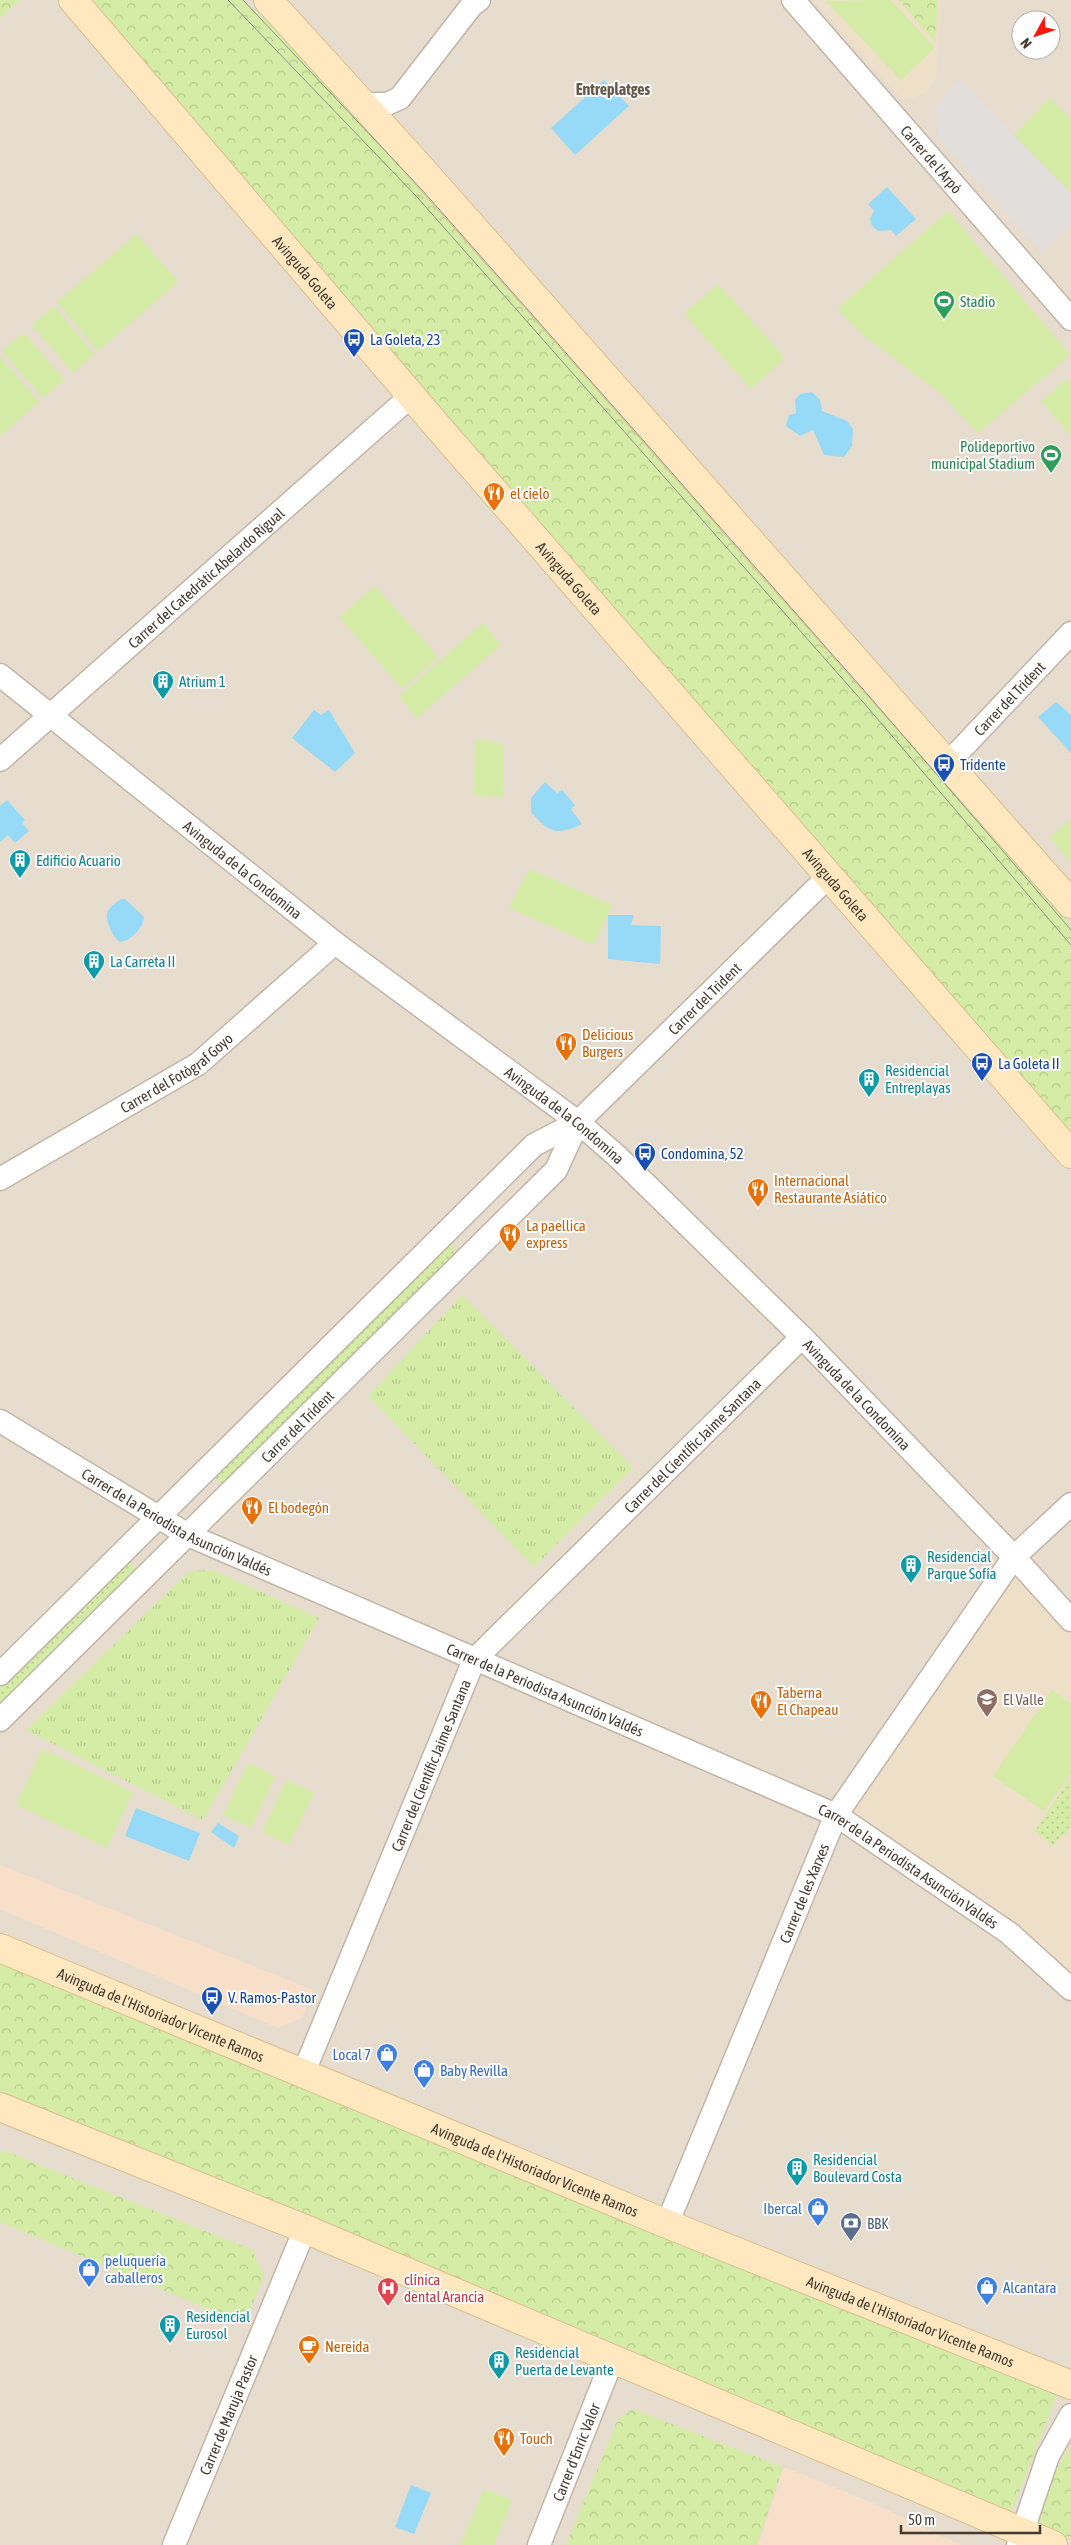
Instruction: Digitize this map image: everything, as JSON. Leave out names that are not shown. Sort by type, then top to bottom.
[{"type":"main road","name":"Avinguda Goleta","points":[[73,0],[411,396],[1071,1154]]},
{"type":"main road","points":[[268,0],[404,149],[1071,904]]},
{"type":"main road","name":"Avinguda de l'Historiador Vicente Ramos","points":[[0,1948],[667,2224],[1071,2385]]},
{"type":"main road","points":[[0,2107],[305,2229],[613,2358],[1020,2539],[1053,2545]]},
{"type":"street","points":[[404,149],[396,123],[400,98],[472,5],[479,0]]},
{"type":"street","name":"Carrer de l'Arpó","points":[[794,0],[1071,319]]},
{"type":"street","points":[[362,104],[386,104],[400,98]]},
{"type":"street","name":"Carrer del Catedràtic Abelardo Rigual","points":[[0,760],[411,396]]},
{"type":"street","name":"Carrer del Trident","points":[[948,763],[1071,633]]},
{"type":"street","name":"Avinguda de la Condomina","points":[[0,674],[335,943],[578,1122],[618,1157],[802,1338],[1014,1557],[1071,1620]]},
{"type":"street","name":"Carrer del Trident","points":[[0,1674],[534,1145],[578,1122],[829,876]]},
{"type":"street","name":"Carrer del Fotògraf Goyo","points":[[0,1179],[198,1064],[335,943]]},
{"type":"street","name":"Carrer del Trident","points":[[0,1720],[556,1170],[578,1122]]},
{"type":"street","name":"Carrer del Científic Jaime Santana","points":[[303,2074],[474,1660],[802,1338]]},
{"type":"street","name":"Carrer de la Periodista Asunción Valdés","points":[[0,1421],[188,1535],[836,1815],[1009,1934],[1071,1989]]},
{"type":"street","name":"Carrer de les Xarxes","points":[[667,2224],[836,1815],[1014,1557],[1071,1504]]},
{"type":"street","name":"Carrer de Maruja Pastor","points":[[174,2545],[305,2229]]},
{"type":"street","name":"Carrer d'Enric Valor","points":[[539,2545],[613,2358]]},
{"type":"street","points":[[1020,2539],[1048,2456],[1071,2415]]},
{"type":"shaded area","points":[[0,0],[1071,0],[1071,2545],[0,2545]]},
{"type":"shaded area","points":[[813,0],[941,0],[937,77],[927,92],[903,101]]},
{"type":"shaded area","points":[[957,80],[1071,193],[1071,222],[1042,252],[938,137],[936,110]]},
{"type":"shaded area","name":"El Valle","points":[[1014,1557],[1071,1620],[1071,1989],[836,1815]]},
{"type":"shaded area","points":[[0,1865],[313,1990],[302,2018],[278,2028],[0,1909]]},
{"type":"shaded area","points":[[784,2467],[875,2504],[960,2545],[758,2545]]},
{"type":"green space","points":[[0,0],[20,0],[0,18]]},
{"type":"green space","points":[[89,0],[244,0],[264,20],[269,16],[801,613],[1071,925],[1071,1141],[768,794]]},
{"type":"green space","points":[[891,0],[935,48],[901,80],[826,1]]},
{"type":"green space","points":[[899,0],[938,0],[935,42]]},
{"type":"green space","points":[[1050,98],[1071,118],[1071,193],[1014,135]]},
{"type":"green space","name":"Stadio","points":[[948,211],[1070,355],[978,433],[939,392],[864,336],[837,309]]},
{"type":"green space","points":[[137,234],[178,282],[98,351],[57,302]]},
{"type":"green space","points":[[718,284],[785,358],[751,389],[684,314]]},
{"type":"green space","points":[[54,306],[94,354],[73,373],[32,325]]},
{"type":"green space","points":[[24,333],[64,380],[43,398],[2,351]]},
{"type":"green space","points":[[0,357],[39,402],[0,436]]},
{"type":"green space","points":[[1068,378],[1071,382],[1071,436],[1041,401]]},
{"type":"green space","points":[[375,586],[438,657],[402,689],[339,617]]},
{"type":"green space","points":[[483,623],[501,645],[417,718],[399,697],[441,659],[455,674],[443,658]]},
{"type":"green space","points":[[475,739],[504,744],[503,797],[474,796]]},
{"type":"green space","points":[[1071,819],[1071,863],[1050,837]]},
{"type":"green space","points":[[529,869],[612,905],[593,945],[509,908]]},
{"type":"green space","points":[[453,1241],[455,1254],[223,1485],[214,1476]]},
{"type":"green space","points":[[462,1295],[633,1468],[534,1567],[368,1396]]},
{"type":"green space","points":[[128,1560],[136,1569],[0,1704],[0,1686]]},
{"type":"green space","points":[[212,1570],[319,1618],[203,1820],[26,1730],[190,1571]]},
{"type":"green space","points":[[1052,1690],[1071,1703],[1071,1773],[1044,1811],[993,1776]]},
{"type":"green space","points":[[42,1749],[133,1792],[107,1848],[16,1805]]},
{"type":"green space","points":[[248,1763],[275,1776],[251,1828],[223,1815]]},
{"type":"green space","points":[[1071,1777],[1071,1828],[1052,1845],[1035,1831]]},
{"type":"green space","points":[[286,1780],[314,1793],[289,1845],[262,1832]]},
{"type":"green space","points":[[0,1963],[1057,2395],[1010,2515],[0,2092]]},
{"type":"green space","points":[[5,2151],[252,2250],[264,2276],[244,2324],[0,2222],[0,2153]]},
{"type":"green space","points":[[633,2409],[783,2467],[757,2545],[566,2545],[618,2419]]},
{"type":"green space","points":[[1071,2445],[1071,2539],[1038,2526],[1049,2482]]},
{"type":"green space","points":[[484,2489],[512,2500],[494,2545],[460,2545]]},
{"type":"water","points":[[604,80],[629,106],[575,155],[551,128]]},
{"type":"water","points":[[887,187],[916,219],[896,236],[891,230],[878,231],[872,226],[870,219],[874,211],[868,204]]},
{"type":"water","points":[[812,392],[820,400],[822,411],[847,421],[853,429],[852,446],[844,457],[824,455],[813,430],[800,436],[786,426],[789,415],[796,413],[795,400],[800,394]]},
{"type":"water","points":[[1056,702],[1071,715],[1071,753],[1038,717]]},
{"type":"water","points":[[314,710],[321,715],[329,710],[355,753],[335,772],[292,738]]},
{"type":"water","points":[[545,782],[557,793],[562,790],[575,805],[571,809],[582,824],[566,830],[554,830],[548,828],[531,812],[531,798]]},
{"type":"water","points":[[7,800],[25,820],[22,823],[29,831],[15,843],[8,835],[0,842],[0,806]]},
{"type":"water","points":[[121,899],[125,899],[144,917],[136,933],[120,942],[110,929],[107,913]]},
{"type":"water","points":[[608,915],[634,915],[631,925],[661,926],[660,964],[608,959]]},
{"type":"water","points":[[136,1808],[200,1833],[189,1861],[125,1836]]},
{"type":"water","points":[[218,1823],[239,1836],[234,1848],[211,1832]]},
{"type":"water","points":[[411,2485],[431,2493],[414,2534],[395,2527]]},
{"type":"tram line","points":[[228,0],[417,197],[863,702],[1071,945]]},
{"type":"tram line","points":[[243,0],[423,191],[869,696],[1071,930]]},
{"type":"place","name":"Stadio","points":[[944,320]]},
{"type":"place","name":"La Goleta, 23","points":[[354,358]]},
{"type":"place","name":"Polideportivo municipal Stadium","points":[[1051,474]]},
{"type":"place","name":"el cielo","points":[[494,512]]},
{"type":"place","name":"Atrium 1","points":[[163,700]]},
{"type":"place","name":"Tridente","points":[[944,783]]},
{"type":"place","name":"Edificio Acuario","points":[[20,879]]},
{"type":"place","name":"La Carreta II","points":[[94,980]]},
{"type":"place","name":"Delicious Burgers","points":[[566,1062]]},
{"type":"place","name":"La Goleta II","points":[[982,1082]]},
{"type":"place","name":"Residencial Entreplayas","points":[[869,1098]]},
{"type":"place","name":"Condomina, 52","points":[[645,1172]]},
{"type":"place","name":"Internacional Restaurante Asiático","points":[[758,1208]]},
{"type":"place","name":"La paellica express","points":[[510,1253]]},
{"type":"place","name":"El bodegón","points":[[252,1526]]},
{"type":"place","name":"Residencial Parque Sofía","points":[[911,1584]]},
{"type":"place","name":"El Valle","points":[[987,1718]]},
{"type":"place","name":"Taberna El Chapeau","points":[[761,1720]]},
{"type":"place","name":"V. Ramos-Pastor","points":[[212,2016]]},
{"type":"place","name":"Local 7","points":[[387,2073]]},
{"type":"place","name":"Baby Revilla","points":[[424,2089]]},
{"type":"place","name":"Residencial Boulevard Costa","points":[[797,2187]]},
{"type":"place","name":"Ibercal","points":[[818,2227]]},
{"type":"place","name":"BBK","points":[[851,2242]]},
{"type":"place","name":"peluquería caballeros","points":[[89,2288]]},
{"type":"place","name":"Alcantara","points":[[987,2306]]},
{"type":"place","name":"clínica dental Arancia","points":[[388,2307]]},
{"type":"place","name":"Residencial Eurosol","points":[[170,2344]]},
{"type":"place","name":"Nereida","points":[[309,2365]]},
{"type":"place","name":"Residencial Puerta de Levante","points":[[499,2380]]},
{"type":"place","name":"Touch","points":[[504,2457]]},
{"type":"district","name":"Entreplatges","points":[[613,89]]}]
